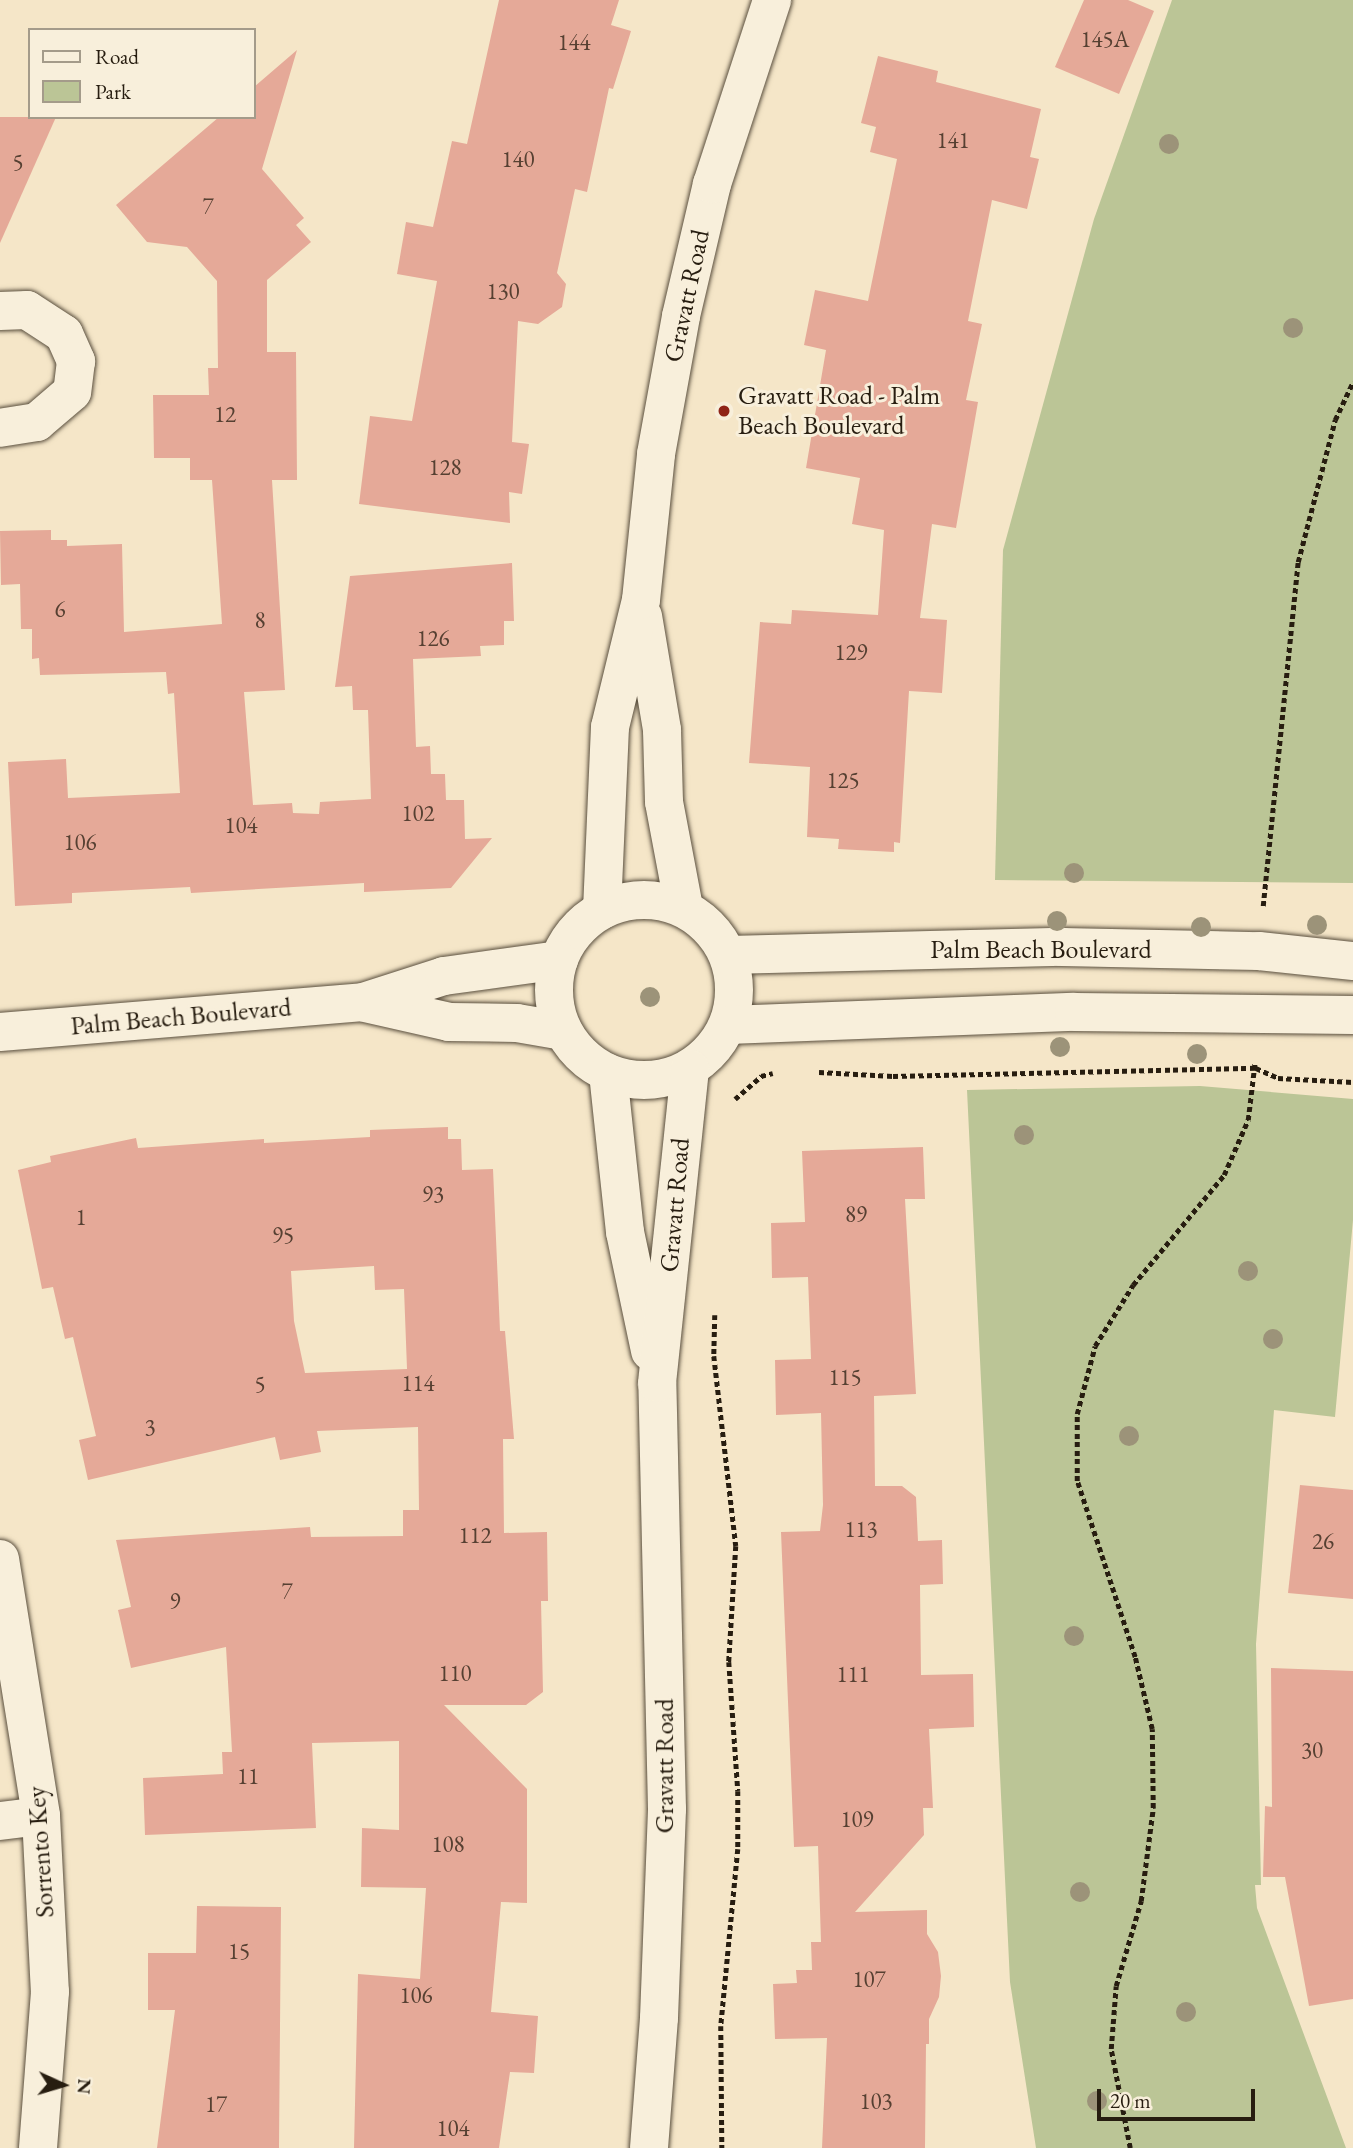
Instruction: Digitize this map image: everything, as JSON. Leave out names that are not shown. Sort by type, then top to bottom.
[{"type":"street","name":"Gravatt Road","points":[[602,910],[610,727],[641,600],[656,454],[681,316],[712,184],[772,0]]},
{"type":"street","points":[[0,311],[27,310],[64,334],[76,361],[72,391],[37,422],[0,428]]},
{"type":"street","name":"Gravatt Road","points":[[641,600],[662,730],[664,802],[684,908]]},
{"type":"street","points":[[638,900],[684,908],[718,936],[728,955],[734,1002],[728,1025],[712,1050],[690,1069],[664,1079],[635,1081],[608,1073],[582,1056],[563,1031],[554,984],[559,960],[569,939],[602,910],[638,900]]},
{"type":"street","name":"Palm Beach Boulevard","points":[[728,955],[1062,947],[1259,951],[1353,961]]},
{"type":"street","name":"Palm Beach Boulevard","points":[[0,1032],[363,1002],[444,976],[559,960]]},
{"type":"street","name":"Palm Beach Boulevard","points":[[363,1002],[449,1022],[517,1023],[563,1031]]},
{"type":"street","points":[[728,1025],[1074,1012],[1353,1015]]},
{"type":"street","name":"Gravatt Road","points":[[649,2148],[659,2018],[667,1809],[657,1383],[690,1069]]},
{"type":"street","name":"Gravatt Road","points":[[608,1073],[625,1232],[657,1383]]},
{"type":"street","name":"Sorrento Key","points":[[0,1559],[41,1816],[50,1992],[38,2148]]},
{"type":"street","points":[[0,1821],[41,1816]]},
{"type":"path","points":[[1259,951],[1298,562],[1335,420],[1353,382]]},
{"type":"path","points":[[1130,2148],[1111,2049],[1116,1986],[1141,1901],[1153,1808],[1152,1730],[1135,1657],[1077,1481],[1077,1414],[1095,1346],[1133,1285],[1224,1175],[1248,1120],[1256,1068],[1253,1015]]},
{"type":"path","points":[[808,1070],[893,1076],[1256,1068],[1278,1078],[1353,1082]]},
{"type":"path","points":[[732,1103],[761,1076],[783,1070]]},
{"type":"path","points":[[715,1301],[714,1356],[736,1546],[729,1662],[738,1791],[738,1849],[721,2026],[722,2148]]},
{"type":"green space","points":[[1172,0],[1353,0],[1353,883],[995,880],[1003,550],[1094,219]]},
{"type":"green space","points":[[1200,1086],[1353,1099],[1353,1220],[1335,1417],[1274,1410],[1256,1644],[1261,1885],[1255,1885],[1257,1908],[1346,2148],[1036,2148],[1010,1982],[967,1090]]},
{"type":"building","points":[[499,0],[619,0],[611,25],[631,31],[613,89],[609,88],[587,192],[575,189],[557,273],[566,284],[562,307],[538,324],[518,321],[512,442],[529,444],[522,494],[509,492],[510,523],[359,504],[370,416],[412,421],[437,281],[397,274],[406,222],[433,227],[452,141],[467,144]]},
{"type":"building","points":[[1084,0],[1128,0],[1154,11],[1119,94],[1055,67]]},
{"type":"building","points":[[297,50],[262,169],[304,218],[296,225],[311,242],[267,280],[267,352],[296,352],[297,480],[272,480],[285,690],[244,692],[253,805],[292,803],[293,813],[319,814],[320,802],[371,799],[368,710],[353,710],[352,686],[335,687],[350,576],[512,563],[514,621],[504,621],[504,645],[480,646],[481,656],[413,659],[416,747],[430,746],[431,774],[445,774],[446,800],[464,800],[465,839],[492,838],[451,888],[364,892],[364,883],[191,893],[190,887],[72,893],[72,903],[15,906],[8,762],[66,759],[68,798],[180,793],[174,693],[168,694],[166,672],[40,675],[39,658],[32,659],[32,629],[21,629],[20,584],[1,585],[0,531],[51,530],[51,540],[67,540],[67,546],[122,544],[124,632],[222,624],[212,480],[190,480],[190,458],[154,458],[153,395],[209,395],[208,368],[218,368],[217,281],[187,247],[147,242],[116,205],[217,119],[256,119],[256,85]]},
{"type":"building","points":[[878,56],[938,71],[936,82],[1041,109],[1030,157],[1039,159],[1027,209],[992,200],[968,321],[982,324],[966,400],[978,402],[956,528],[932,524],[920,618],[947,620],[942,693],[909,691],[900,843],[894,842],[894,852],[838,849],[839,839],[807,837],[810,767],[749,763],[760,622],[791,624],[792,610],[878,615],[884,530],[852,524],[860,478],[806,468],[826,350],[804,345],[815,290],[868,301],[897,159],[870,152],[876,127],[861,123]]},
{"type":"building","points":[[0,117],[55,119],[0,243]]},
{"type":"building","points":[[448,1127],[448,1139],[461,1139],[462,1170],[493,1169],[500,1331],[505,1331],[514,1439],[503,1439],[504,1533],[547,1532],[548,1601],[541,1601],[543,1692],[526,1705],[444,1705],[527,1789],[527,1903],[501,1902],[491,2012],[538,2016],[534,2073],[510,2072],[499,2148],[354,2148],[358,1974],[420,1979],[426,1888],[361,1887],[362,1828],[399,1830],[399,1741],[312,1743],[316,1828],[145,1835],[143,1778],[223,1774],[222,1752],[232,1752],[226,1647],[131,1668],[118,1610],[131,1607],[116,1540],[310,1527],[311,1537],[403,1536],[403,1510],[419,1510],[418,1427],[317,1431],[321,1452],[280,1460],[275,1437],[88,1480],[79,1440],[96,1436],[73,1337],[65,1339],[53,1287],[42,1289],[18,1170],[51,1162],[50,1156],[136,1138],[138,1148],[264,1139],[264,1143],[370,1137],[370,1130]],"holes":[[[374,1266],[375,1290],[404,1289],[407,1369],[305,1373],[294,1321],[291,1271]]]},
{"type":"building","points":[[923,1147],[925,1199],[905,1199],[916,1394],[874,1396],[875,1486],[902,1486],[916,1497],[918,1541],[942,1540],[943,1584],[920,1585],[921,1675],[973,1674],[974,1727],[929,1729],[933,1808],[923,1808],[924,1835],[855,1912],[927,1910],[927,1934],[938,1952],[941,1976],[939,1997],[929,2019],[929,2044],[926,2044],[925,2148],[822,2148],[827,2038],[775,2039],[773,1984],[797,1983],[796,1970],[812,1970],[811,1942],[821,1942],[818,1846],[794,1847],[781,1532],[820,1531],[823,1505],[821,1413],[776,1415],[775,1360],[811,1359],[808,1277],[772,1278],[771,1223],[805,1222],[802,1151]]},
{"type":"building","points":[[1300,1485],[1353,1490],[1353,1599],[1288,1593]]},
{"type":"building","points":[[1271,1668],[1353,1671],[1353,1999],[1309,2006],[1285,1877],[1263,1877],[1265,1806],[1272,1807]]},
{"type":"building","points":[[197,1906],[281,1907],[279,2148],[157,2148],[175,2010],[148,2010],[148,1953],[196,1953]]},
{"type":"place","name":"Gravatt Road - Palm Beach Boulevard","points":[[724,411]]}]
